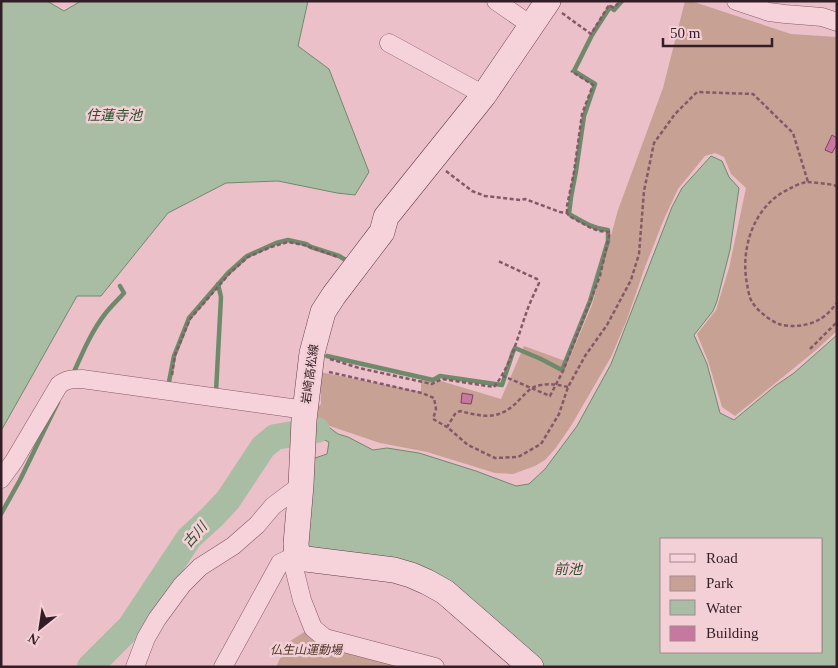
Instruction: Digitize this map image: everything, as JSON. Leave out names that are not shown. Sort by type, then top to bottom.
[{"type":"main road","name":"岩崎高松線","points":[[297,554],[296,544],[309,368],[323,312],[334,294],[382,232],[386,217],[484,95],[548,2]]},
{"type":"main road","points":[[297,554],[306,559],[394,570],[428,582],[445,592],[530,667]]},
{"type":"street","points":[[496,1],[532,26]]},
{"type":"street","points":[[736,1],[769,12],[822,18],[837,22]]},
{"type":"street","points":[[389,42],[484,95]]},
{"type":"street","points":[[1,479],[14,461],[59,386],[63,382],[72,379],[169,391],[304,424]]},
{"type":"street","points":[[135,667],[146,638],[182,585],[200,567],[233,546],[258,525],[273,506],[301,486]]},
{"type":"street","points":[[223,667],[280,563],[297,554]]},
{"type":"street","points":[[297,554],[294,568],[302,600],[312,628],[325,638],[435,667]]},
{"type":"path","points":[[548,2],[591,34],[609,5],[614,8],[620,1]]},
{"type":"path","points":[[567,213],[582,114],[593,85],[571,71]]},
{"type":"path","points":[[329,372],[422,393],[434,398],[436,409],[433,420],[447,427],[468,446],[495,458],[518,457],[541,444],[559,414],[568,387],[585,356],[607,325],[631,280],[639,254],[644,191],[654,143],[675,114],[697,92],[753,94],[793,132],[808,182]]},
{"type":"path","points":[[431,161],[472,191],[485,196],[525,199],[567,213],[589,228],[610,232],[600,276],[591,301],[563,371],[550,396],[503,376]]},
{"type":"path","points":[[837,186],[808,182],[783,191],[765,206],[752,228],[746,253],[745,274],[752,302],[761,312],[779,324],[792,326],[809,324],[820,319],[837,304]]},
{"type":"path","points":[[169,391],[175,355],[190,319],[230,273],[248,257],[288,242],[304,245],[338,258],[354,267]]},
{"type":"path","points":[[312,354],[359,368],[432,384],[442,379],[494,387],[503,376],[539,283],[537,279],[498,261]]},
{"type":"path","points":[[810,349],[837,322]]},
{"type":"path","points":[[447,427],[455,414],[460,411],[480,416],[494,416],[504,412],[514,405],[528,390],[539,385],[551,384],[568,387]]},
{"type":"green space","points":[[685,1],[691,1],[791,34],[837,37],[837,331],[735,416],[722,407],[708,361],[697,334],[716,310],[729,268],[746,188],[731,174],[724,157],[715,153],[705,156],[678,189],[664,219],[611,357],[571,426],[545,460],[513,474],[495,473],[427,452],[380,443],[318,422],[317,408],[321,404],[320,372],[421,392],[421,375],[501,399],[524,346],[568,362],[592,305],[618,210],[663,88]]},
{"type":"green space","name":"仏生山運動場","points":[[309,629],[417,667],[276,667],[287,643]]},
{"type":"water","name":"住蓮寺池","points":[[1,1],[47,1],[64,11],[81,1],[308,1],[298,46],[329,69],[369,172],[355,195],[278,181],[226,183],[168,213],[101,296],[77,296],[1,431]]},
{"type":"water","name":"前池","points":[[711,156],[722,161],[729,177],[739,188],[730,250],[717,301],[713,311],[694,335],[707,364],[720,413],[734,420],[794,373],[837,335],[837,667],[537,667],[445,586],[315,555],[306,546],[309,460],[327,454],[329,442],[316,436],[317,423],[373,450],[387,448],[419,453],[516,486],[529,484],[545,469],[577,426],[611,364],[672,207],[682,188]]},
{"type":"building","points":[[832,135],[837,138],[837,144],[832,153],[825,150]]},
{"type":"building","points":[[462,393],[473,395],[471,404],[461,403]]},
{"type":"waterway","points":[[327,356],[433,380],[440,376],[502,385],[515,348],[562,370],[590,301],[608,241],[608,230],[592,226],[569,214],[584,116],[595,84],[574,71],[592,35],[610,7],[614,10],[622,1]]},
{"type":"waterway","points":[[168,387],[174,356],[189,318],[228,273],[247,256],[276,243],[288,240],[306,244],[339,256],[349,262]]},
{"type":"waterway","points":[[216,392],[221,297],[218,284]]},
{"type":"waterway","points":[[73,374],[95,328],[107,311],[124,293],[120,286]]},
{"type":"waterway","points":[[1,514],[20,480],[58,402]]},
{"type":"waterway","name":"古川","points":[[90,667],[130,627],[189,538],[228,500],[263,447],[275,437],[317,430]]}]
